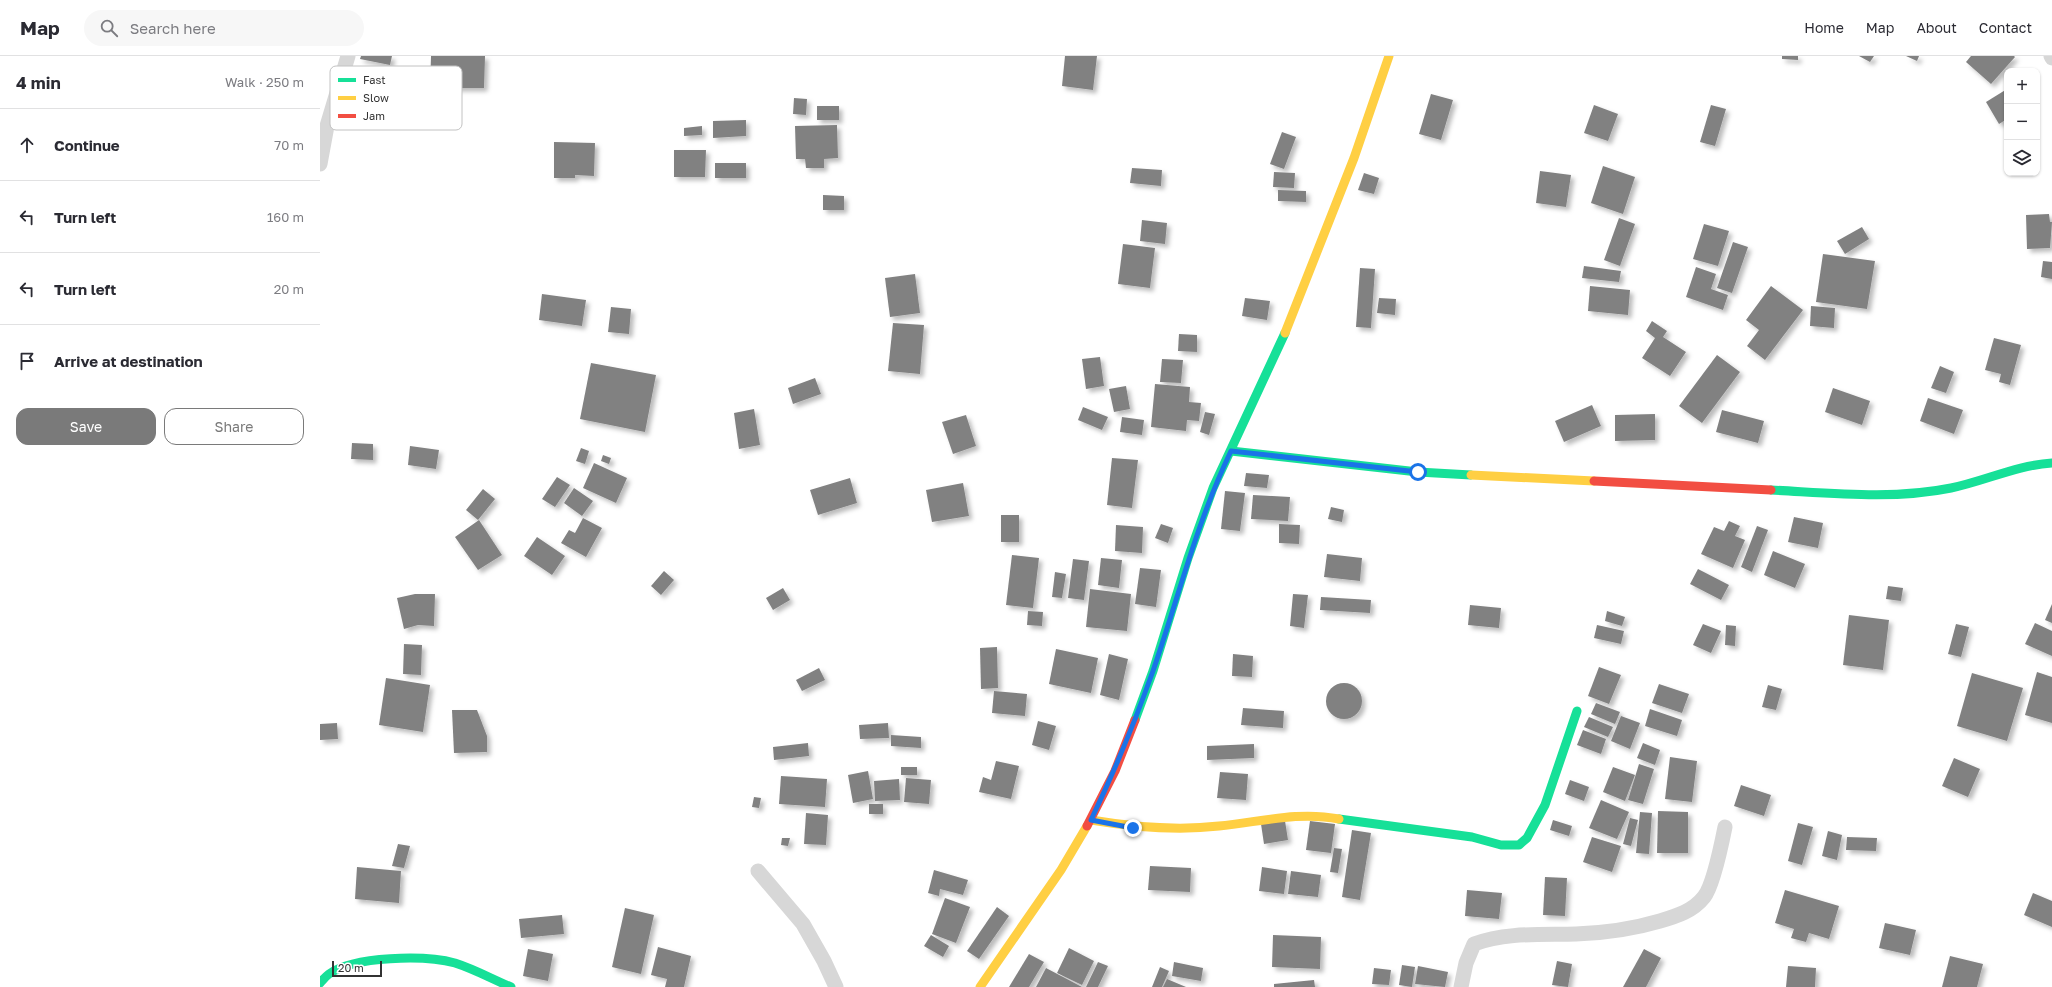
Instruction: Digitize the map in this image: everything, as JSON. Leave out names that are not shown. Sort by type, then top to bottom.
[{"type":"street","points":[[345,66],[348,56]]},
{"type":"street","points":[[980,987],[1061,870],[1091,820],[1115,770],[1153,671],[1188,558],[1213,488],[1286,331],[1354,158],[1389,56]]},
{"type":"street","points":[[320,164],[330,116]]},
{"type":"street","points":[[1231,451],[1418,472],[1823,493],[1896,494],[1951,488],[2037,464],[2052,463]]},
{"type":"street","points":[[1091,820],[1133,828],[1171,829],[1220,826],[1300,815],[1317,815],[1374,825],[1472,838],[1507,846],[1519,845],[1527,840],[1539,819],[1564,754],[1577,711]]},
{"type":"street","points":[[1461,987],[1469,953],[1474,944],[1483,940],[1522,935],[1578,934],[1635,928],[1683,915],[1705,896],[1718,858],[1725,827]]},
{"type":"street","points":[[758,871],[803,924],[824,960],[836,987]]},
{"type":"street","points":[[320,983],[333,971],[368,962],[406,959],[447,962],[485,975],[511,987]]},
{"type":"building","points":[[361,56],[392,56],[390,65],[360,59]]},
{"type":"building","points":[[431,56],[485,56],[484,88],[462,88],[462,66],[431,66]]},
{"type":"building","points":[[1065,56],[1097,56],[1093,90],[1062,86]]},
{"type":"building","points":[[1782,56],[1798,56],[1798,60],[1782,59]]},
{"type":"building","points":[[1859,56],[1874,56],[1870,62]]},
{"type":"building","points":[[1906,56],[1919,56],[1917,61]]},
{"type":"building","points":[[1971,56],[2015,57],[1991,84],[1966,62]]},
{"type":"building","points":[[2004,91],[2004,121],[1999,124],[1986,102]]},
{"type":"building","points":[[1431,94],[1453,100],[1441,140],[1419,134]]},
{"type":"building","points":[[794,98],[807,99],[806,115],[793,114]]},
{"type":"building","points":[[1594,105],[1618,114],[1608,141],[1584,133]]},
{"type":"building","points":[[1711,105],[1726,109],[1715,146],[1700,142]]},
{"type":"building","points":[[817,106],[839,106],[839,120],[817,120]]},
{"type":"building","points":[[746,120],[746,136],[713,138],[713,121]]},
{"type":"building","points":[[837,125],[838,158],[824,159],[824,168],[806,168],[805,159],[796,159],[795,126]]},
{"type":"building","points":[[702,126],[702,135],[684,136],[684,128]]},
{"type":"building","points":[[1282,132],[1296,137],[1284,169],[1270,164]]},
{"type":"building","points":[[554,142],[595,143],[594,176],[575,175],[575,178],[554,178]]},
{"type":"building","points":[[674,150],[706,150],[705,177],[674,177]]},
{"type":"building","points":[[715,163],[746,163],[746,178],[715,178]]},
{"type":"building","points":[[1603,166],[1635,177],[1623,214],[1591,203]]},
{"type":"building","points":[[1132,168],[1162,170],[1161,186],[1130,183]]},
{"type":"building","points":[[1540,171],[1571,175],[1566,207],[1536,203]]},
{"type":"building","points":[[1274,172],[1295,173],[1294,188],[1273,187]]},
{"type":"building","points":[[1364,173],[1379,178],[1374,194],[1358,190]]},
{"type":"building","points":[[1278,190],[1306,191],[1306,202],[1278,201]]},
{"type":"building","points":[[823,195],[844,196],[844,210],[823,210]]},
{"type":"building","points":[[2049,214],[2050,222],[2052,222],[2050,248],[2027,249],[2026,215]]},
{"type":"building","points":[[1619,218],[1635,224],[1620,266],[1604,260]]},
{"type":"building","points":[[1142,220],[1167,223],[1165,244],[1140,241]]},
{"type":"building","points":[[1704,224],[1729,231],[1718,266],[1693,259]]},
{"type":"building","points":[[1862,227],[1869,239],[1845,254],[1837,241]]},
{"type":"building","points":[[1733,242],[1748,247],[1732,293],[1717,288]]},
{"type":"building","points":[[1123,244],[1155,248],[1150,288],[1118,284]]},
{"type":"building","points":[[1823,254],[1875,261],[1867,309],[1816,302]]},
{"type":"building","points":[[2043,261],[2052,262],[2052,279],[2041,277]]},
{"type":"building","points":[[1584,266],[1621,271],[1619,282],[1582,278]]},
{"type":"building","points":[[1696,267],[1716,274],[1711,289],[1728,295],[1723,310],[1686,297]]},
{"type":"building","points":[[1360,268],[1375,269],[1371,328],[1356,327]]},
{"type":"building","points":[[915,274],[920,313],[890,317],[885,278]]},
{"type":"building","points":[[1590,286],[1630,290],[1628,315],[1588,311]]},
{"type":"building","points":[[1771,286],[1803,310],[1765,360],[1747,346],[1759,330],[1746,320]]},
{"type":"building","points":[[542,294],[586,300],[582,326],[539,320]]},
{"type":"building","points":[[1245,298],[1270,301],[1267,320],[1242,316]]},
{"type":"building","points":[[1379,298],[1396,299],[1395,315],[1377,313]]},
{"type":"building","points":[[1811,306],[1835,308],[1834,328],[1810,326]]},
{"type":"building","points":[[611,307],[631,309],[629,334],[608,332]]},
{"type":"building","points":[[1652,321],[1667,331],[1663,337],[1686,352],[1670,376],[1642,358],[1655,338],[1646,331]]},
{"type":"building","points":[[893,323],[924,325],[920,374],[888,371]]},
{"type":"building","points":[[1179,334],[1197,335],[1197,352],[1178,351]]},
{"type":"building","points":[[1994,338],[2021,345],[2010,385],[1999,382],[2001,374],[1985,370]]},
{"type":"building","points":[[1717,355],[1740,372],[1702,423],[1679,406]]},
{"type":"building","points":[[1100,357],[1104,386],[1086,389],[1082,359]]},
{"type":"building","points":[[1162,359],[1183,360],[1181,383],[1160,382]]},
{"type":"building","points":[[591,363],[656,375],[645,432],[580,419]]},
{"type":"building","points":[[1940,366],[1954,372],[1946,393],[1931,388]]},
{"type":"building","points":[[815,378],[821,394],[793,404],[788,388]]},
{"type":"building","points":[[1155,384],[1190,387],[1189,402],[1201,403],[1199,421],[1187,420],[1186,431],[1151,427]]},
{"type":"building","points":[[1126,386],[1130,409],[1114,412],[1109,389]]},
{"type":"building","points":[[1833,388],[1870,401],[1862,425],[1825,412]]},
{"type":"building","points":[[1928,398],[1963,410],[1954,434],[1920,421]]},
{"type":"building","points":[[1592,405],[1601,426],[1564,442],[1555,421]]},
{"type":"building","points":[[1083,407],[1108,417],[1102,430],[1078,420]]},
{"type":"building","points":[[754,409],[760,445],[739,449],[734,413]]},
{"type":"building","points":[[1722,410],[1764,421],[1758,443],[1716,432]]},
{"type":"building","points":[[1205,412],[1215,414],[1209,435],[1200,432]]},
{"type":"building","points":[[1655,414],[1655,440],[1615,441],[1615,415]]},
{"type":"building","points":[[966,415],[976,446],[953,454],[942,422]]},
{"type":"building","points":[[1122,417],[1144,420],[1142,435],[1120,432]]},
{"type":"building","points":[[352,443],[373,444],[373,460],[351,459]]},
{"type":"building","points":[[410,446],[439,450],[436,469],[408,465]]},
{"type":"building","points":[[581,448],[589,451],[585,464],[576,461]]},
{"type":"building","points":[[603,455],[611,458],[609,464],[601,461]]},
{"type":"building","points":[[1112,458],[1138,460],[1132,508],[1107,505]]},
{"type":"building","points":[[594,463],[627,478],[616,503],[583,488]]},
{"type":"building","points":[[1246,473],[1269,475],[1267,488],[1244,486]]},
{"type":"building","points":[[557,477],[570,485],[555,507],[542,499]]},
{"type":"building","points":[[850,478],[857,503],[818,515],[810,490]]},
{"type":"building","points":[[963,483],[969,516],[932,522],[926,490]]},
{"type":"building","points":[[574,488],[593,501],[582,516],[564,503]]},
{"type":"building","points":[[483,489],[495,499],[478,520],[466,510]]},
{"type":"building","points":[[1225,491],[1245,493],[1240,531],[1221,529]]},
{"type":"building","points":[[1253,495],[1290,497],[1288,521],[1251,519]]},
{"type":"building","points":[[1331,507],[1344,510],[1342,522],[1328,519]]},
{"type":"building","points":[[1001,515],[1019,515],[1019,542],[1001,542]]},
{"type":"building","points":[[1794,517],[1823,523],[1818,548],[1788,542]]},
{"type":"building","points":[[583,518],[602,528],[586,557],[561,543],[569,530],[575,533]]},
{"type":"building","points":[[479,520],[502,555],[478,570],[455,537]]},
{"type":"building","points":[[1729,521],[1740,526],[1735,536],[1745,540],[1733,568],[1701,554],[1714,527],[1724,531]]},
{"type":"building","points":[[1161,524],[1173,528],[1168,543],[1155,538]]},
{"type":"building","points":[[1279,524],[1300,525],[1299,544],[1279,543]]},
{"type":"building","points":[[1116,525],[1143,527],[1142,553],[1115,551]]},
{"type":"building","points":[[1757,526],[1768,530],[1752,572],[1741,567]]},
{"type":"building","points":[[537,537],[565,556],[552,575],[524,556]]},
{"type":"building","points":[[1773,551],[1805,564],[1795,588],[1764,575]]},
{"type":"building","points":[[1327,554],[1362,558],[1360,581],[1324,577]]},
{"type":"building","points":[[1012,555],[1039,558],[1033,608],[1006,605]]},
{"type":"building","points":[[1101,558],[1122,560],[1119,588],[1098,585]]},
{"type":"building","points":[[1073,559],[1089,561],[1084,600],[1068,598]]},
{"type":"building","points":[[1140,568],[1161,570],[1156,607],[1135,604]]},
{"type":"building","points":[[1698,569],[1729,585],[1721,600],[1690,584]]},
{"type":"building","points":[[664,571],[674,580],[661,595],[651,586]]},
{"type":"building","points":[[1055,572],[1066,574],[1062,598],[1052,597]]},
{"type":"building","points":[[1888,586],[1903,588],[1901,601],[1886,599]]},
{"type":"building","points":[[783,588],[790,600],[773,610],[766,598]]},
{"type":"building","points":[[1090,589],[1131,594],[1127,631],[1086,627]]},
{"type":"building","points":[[415,594],[435,594],[434,626],[418,625],[404,629],[397,598]]},
{"type":"building","points":[[1293,594],[1308,595],[1304,628],[1290,626]]},
{"type":"building","points":[[1321,597],[1371,600],[1370,613],[1320,610]]},
{"type":"building","points":[[2052,604],[2052,623],[2045,620]]},
{"type":"building","points":[[1470,605],[1501,608],[1499,628],[1468,625]]},
{"type":"building","points":[[1028,611],[1043,612],[1042,626],[1027,625]]},
{"type":"building","points":[[1607,611],[1625,617],[1622,626],[1605,621]]},
{"type":"building","points":[[1849,615],[1889,620],[1883,670],[1843,665]]},
{"type":"building","points":[[2035,623],[2052,631],[2052,656],[2025,644]]},
{"type":"building","points":[[1703,624],[1721,631],[1711,653],[1693,645]]},
{"type":"building","points":[[1956,624],[1969,627],[1961,657],[1948,654]]},
{"type":"building","points":[[1597,625],[1624,631],[1621,644],[1594,638]]},
{"type":"building","points":[[1726,625],[1736,626],[1735,646],[1725,645]]},
{"type":"building","points":[[404,644],[422,645],[421,675],[403,674]]},
{"type":"building","points":[[997,647],[998,688],[981,689],[980,648]]},
{"type":"building","points":[[1056,649],[1098,658],[1091,693],[1049,684]]},
{"type":"building","points":[[1109,654],[1128,659],[1119,700],[1100,695]]},
{"type":"building","points":[[1233,654],[1253,656],[1252,677],[1232,676]]},
{"type":"building","points":[[1599,667],[1621,675],[1609,704],[1588,696]]},
{"type":"building","points":[[819,668],[825,680],[802,691],[796,680]]},
{"type":"building","points":[[2037,672],[2052,677],[2052,723],[2025,715]]},
{"type":"building","points":[[1972,673],[2023,688],[2007,741],[1957,726]]},
{"type":"building","points":[[386,678],[430,685],[423,732],[379,725]]},
{"type":"building","points":[[1348,683],[1357,688],[1361,694],[1361,708],[1357,714],[1348,719],[1340,719],[1331,714],[1327,708],[1326,697],[1331,688],[1337,684]]},
{"type":"building","points":[[1659,684],[1689,694],[1682,713],[1652,703]]},
{"type":"building","points":[[1768,685],[1782,689],[1776,710],[1762,707]]},
{"type":"building","points":[[994,691],[1027,694],[1025,716],[992,713]]},
{"type":"building","points":[[1596,703],[1620,712],[1615,724],[1591,714]]},
{"type":"building","points":[[1243,708],[1284,711],[1283,728],[1241,725]]},
{"type":"building","points":[[1650,709],[1682,720],[1677,736],[1645,726]]},
{"type":"building","points":[[452,710],[477,710],[487,736],[487,752],[454,753]]},
{"type":"building","points":[[1621,716],[1640,723],[1630,749],[1611,741]]},
{"type":"building","points":[[1589,717],[1613,727],[1608,737],[1584,727]]},
{"type":"building","points":[[1038,721],[1056,726],[1049,750],[1032,745]]},
{"type":"building","points":[[337,723],[338,739],[320,740],[320,724]]},
{"type":"building","points":[[888,723],[889,738],[860,739],[859,725]]},
{"type":"building","points":[[1583,730],[1606,739],[1601,754],[1577,745]]},
{"type":"building","points":[[891,735],[921,737],[921,748],[891,746]]},
{"type":"building","points":[[808,743],[809,756],[774,760],[773,747]]},
{"type":"building","points":[[1643,743],[1660,750],[1655,765],[1637,758]]},
{"type":"building","points":[[1254,744],[1254,758],[1207,760],[1207,746]]},
{"type":"building","points":[[1670,757],[1697,761],[1692,802],[1665,799]]},
{"type":"building","points":[[1954,758],[1980,769],[1968,797],[1942,786]]},
{"type":"building","points":[[996,761],[1019,766],[1011,799],[979,792],[983,777],[991,780]]},
{"type":"building","points":[[1639,764],[1654,769],[1643,804],[1628,800]]},
{"type":"building","points":[[901,767],[917,767],[917,775],[901,775]]},
{"type":"building","points":[[1613,767],[1635,775],[1625,801],[1603,792]]},
{"type":"building","points":[[868,771],[873,799],[853,803],[848,775]]},
{"type":"building","points":[[1220,772],[1248,774],[1246,800],[1217,798]]},
{"type":"building","points":[[781,776],[827,779],[825,807],[779,804]]},
{"type":"building","points":[[906,778],[931,780],[929,804],[904,802]]},
{"type":"building","points":[[899,779],[900,800],[875,801],[874,781]]},
{"type":"building","points":[[1570,780],[1589,787],[1584,801],[1565,794]]},
{"type":"building","points":[[1741,785],[1771,795],[1764,816],[1734,806]]},
{"type":"building","points":[[754,797],[761,798],[759,808],[752,807]]},
{"type":"building","points":[[1601,800],[1629,812],[1617,839],[1589,828]]},
{"type":"building","points":[[869,804],[883,804],[883,814],[869,814]]},
{"type":"building","points":[[1658,811],[1688,812],[1688,853],[1657,853]]},
{"type":"building","points":[[1640,812],[1652,813],[1649,854],[1636,853]]},
{"type":"building","points":[[806,813],[828,815],[826,845],[804,844]]},
{"type":"building","points":[[1630,818],[1638,820],[1631,846],[1623,844]]},
{"type":"building","points":[[1553,820],[1572,826],[1569,836],[1550,830]]},
{"type":"building","points":[[1285,821],[1288,840],[1264,844],[1261,824]]},
{"type":"building","points":[[1310,821],[1335,824],[1331,853],[1306,850]]},
{"type":"building","points":[[1798,823],[1813,827],[1802,865],[1788,861]]},
{"type":"building","points":[[1352,830],[1371,833],[1360,900],[1342,897]]},
{"type":"building","points":[[1828,831],[1842,835],[1837,860],[1822,856]]},
{"type":"building","points":[[1592,837],[1621,846],[1612,872],[1583,862]]},
{"type":"building","points":[[1847,837],[1877,838],[1876,851],[1846,850]]},
{"type":"building","points":[[782,838],[790,838],[788,846],[781,845]]},
{"type":"building","points":[[398,844],[410,846],[404,868],[392,866]]},
{"type":"building","points":[[1334,848],[1342,849],[1338,873],[1330,872]]},
{"type":"building","points":[[1150,866],[1191,868],[1190,892],[1148,890]]},
{"type":"building","points":[[357,867],[401,871],[399,903],[355,899]]},
{"type":"building","points":[[1262,867],[1287,871],[1284,894],[1259,891]]},
{"type":"building","points":[[934,870],[968,880],[963,895],[940,889],[939,896],[928,893]]},
{"type":"building","points":[[1291,871],[1321,875],[1318,897],[1288,894]]},
{"type":"building","points":[[1545,877],[1567,878],[1565,916],[1543,915]]},
{"type":"building","points":[[1467,890],[1502,893],[1499,919],[1465,916]]},
{"type":"building","points":[[1785,890],[1839,906],[1829,939],[1809,933],[1806,942],[1791,938],[1794,929],[1775,923]]},
{"type":"building","points":[[2033,893],[2052,901],[2052,927],[2024,915]]},
{"type":"building","points":[[945,898],[970,907],[956,943],[932,934]]},
{"type":"building","points":[[997,907],[1009,916],[979,959],[967,951]]},
{"type":"building","points":[[625,908],[654,915],[641,974],[612,967]]},
{"type":"building","points":[[562,915],[564,934],[521,938],[519,919]]},
{"type":"building","points":[[1885,923],[1916,930],[1910,955],[1879,948]]},
{"type":"building","points":[[931,935],[949,946],[943,957],[924,946]]},
{"type":"building","points":[[1273,935],[1321,937],[1320,969],[1272,967]]},
{"type":"building","points":[[658,947],[691,956],[684,987],[665,987],[667,979],[651,975]]},
{"type":"building","points":[[1069,948],[1094,961],[1082,985],[1057,973]]},
{"type":"building","points":[[528,949],[553,954],[548,981],[523,976]]},
{"type":"building","points":[[1644,949],[1661,958],[1646,987],[1623,987]]},
{"type":"building","points":[[1029,954],[1044,962],[1029,987],[1009,987]]},
{"type":"building","points":[[1950,956],[1983,964],[1977,987],[1942,987]]},
{"type":"building","points":[[1557,961],[1572,964],[1568,987],[1552,985]]},
{"type":"building","points":[[1098,962],[1108,966],[1098,987],[1086,987]]},
{"type":"building","points":[[1174,962],[1203,968],[1201,981],[1172,976]]},
{"type":"building","points":[[1402,965],[1415,967],[1412,987],[1399,985]]},
{"type":"building","points":[[1418,966],[1448,972],[1445,987],[1415,984]]},
{"type":"building","points":[[1788,966],[1816,968],[1815,987],[1786,987]]},
{"type":"building","points":[[1160,967],[1169,971],[1162,987],[1152,987]]},
{"type":"building","points":[[1046,968],[1082,987],[1036,987]]},
{"type":"building","points":[[1374,968],[1391,970],[1389,985],[1372,984]]},
{"type":"building","points":[[1167,979],[1186,987],[1163,987]]},
{"type":"building","points":[[1314,980],[1315,987],[1274,987],[1274,984]]},
{"type":"traffic: fast","points":[[1135,720],[1153,671],[1188,558],[1213,488],[1285,333]]},
{"type":"traffic: fast","points":[[1231,451],[1418,472],[1471,475]]},
{"type":"traffic: fast","points":[[1771,490],[1861,495],[1929,492],[1964,485],[2026,467],[2052,463]]},
{"type":"traffic: fast","points":[[1339,819],[1472,837],[1501,845],[1519,845],[1527,838],[1545,805],[1577,711]]},
{"type":"traffic: fast","points":[[320,983],[325,977],[340,968],[372,960],[409,958],[442,960],[455,963],[511,987]]},
{"type":"traffic: slow","points":[[1285,333],[1354,158],[1389,56]]},
{"type":"traffic: slow","points":[[1471,475],[1594,481]]},
{"type":"traffic: slow","points":[[1091,820],[1123,825],[1187,828],[1309,816],[1339,819]]},
{"type":"traffic: slow","points":[[980,987],[1061,870],[1087,826]]},
{"type":"traffic: jam","points":[[1594,481],[1771,490]]},
{"type":"traffic: jam","points":[[1087,826],[1115,771],[1135,720]]},
{"type":"route","points":[[1133,828],[1091,820],[1115,770],[1153,671],[1188,558],[1213,488],[1231,451],[1418,472]]}]
